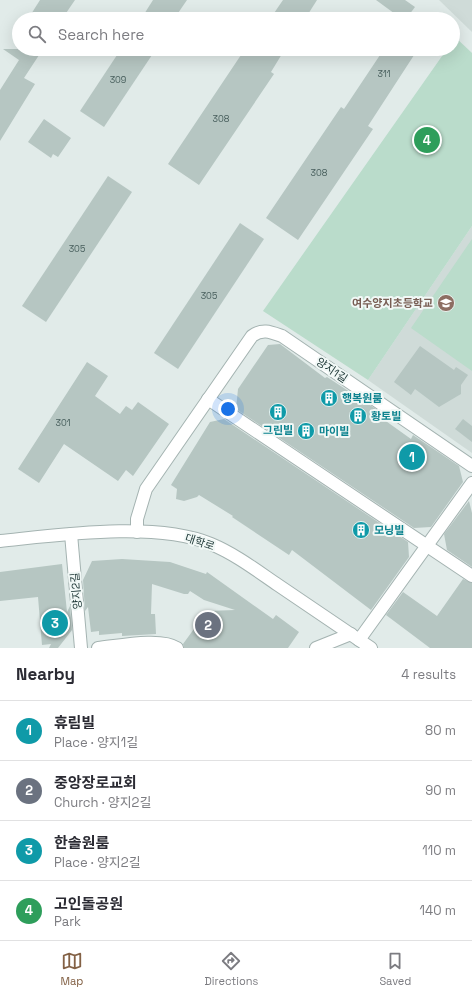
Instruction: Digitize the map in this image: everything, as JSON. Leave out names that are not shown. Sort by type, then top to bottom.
[{"type":"street","name":"양지1길","points":[[137,532],[140,508],[146,489],[252,336],[259,331],[273,333],[289,341],[472,466]]},
{"type":"street","points":[[208,399],[472,576]]},
{"type":"street","points":[[316,648],[355,637],[427,546],[472,483]]},
{"type":"street","name":"대학로","points":[[0,541],[71,534],[137,532],[174,534],[210,544],[233,554],[371,648]]},
{"type":"street","name":"양지2길","points":[[71,534],[81,648]]},
{"type":"street","points":[[98,648],[154,643],[170,644],[177,648]]},
{"type":"shaded area","points":[[439,0],[472,0],[472,32],[460,20],[460,12],[451,12]]},
{"type":"shaded area","name":"여수양지초등학교","points":[[472,226],[472,453],[368,380]]},
{"type":"green space","points":[[460,42],[472,53],[472,226],[368,380],[263,311],[442,56],[460,56]]},
{"type":"green space","points":[[472,239],[472,371],[411,328]]},
{"type":"building","points":[[40,0],[75,0],[67,12],[32,12]]},
{"type":"building","points":[[153,0],[187,0],[179,12],[145,12]]},
{"type":"building","points":[[283,0],[317,0],[309,12],[275,12]]},
{"type":"building","points":[[376,0],[405,0],[415,7],[411,12],[392,12]]},
{"type":"building","points":[[3,49],[12,49],[12,55]]},
{"type":"building","points":[[13,56],[38,56],[24,78],[35,84],[0,141],[0,90],[19,60]]},
{"type":"building","points":[[116,56],[151,56],[104,127],[80,111]]},
{"type":"building","points":[[240,56],[281,56],[271,72],[274,74],[199,185],[168,164]]},
{"type":"building","points":[[379,56],[413,56],[368,126],[373,129],[298,240],[266,218],[341,107],[344,109]]},
{"type":"building","points":[[44,119],[71,138],[58,157],[53,154],[51,158],[28,142]]},
{"type":"building","points":[[108,176],[132,192],[46,322],[22,306]]},
{"type":"building","points":[[240,223],[264,239],[178,369],[154,353]]},
{"type":"building","points":[[280,344],[325,378],[327,377],[379,411],[376,414],[411,439],[413,435],[459,466],[463,482],[431,527],[414,528],[236,409],[238,389],[268,345]]},
{"type":"building","points":[[420,346],[454,370],[456,367],[468,375],[461,385],[461,394],[439,407],[415,389],[411,395],[394,382]]},
{"type":"building","points":[[87,362],[108,376],[95,396],[120,414],[126,406],[132,410],[138,402],[169,424],[133,476],[126,470],[118,481],[64,444],[39,483],[18,469]]},
{"type":"building","points":[[224,419],[408,542],[409,557],[371,610],[292,550],[289,555],[232,517],[233,516],[199,495],[184,501],[176,499],[177,489],[171,485],[210,422]]},
{"type":"building","points":[[463,419],[472,426],[472,442],[455,429]]},
{"type":"building","points":[[469,501],[472,513],[472,567],[447,550],[444,534]]},
{"type":"building","points":[[122,559],[170,562],[206,574],[207,572],[273,619],[276,615],[299,632],[288,648],[184,648],[183,644],[207,611],[235,610],[204,600],[190,591],[188,594],[184,594],[152,584],[151,614],[155,614],[156,634],[122,636],[122,633],[99,635],[99,631],[91,632],[88,607],[85,611],[83,580],[92,561]]},
{"type":"building","points":[[62,564],[67,612],[70,606],[72,630],[58,648],[49,648],[51,644],[42,645],[38,597],[0,601],[0,572]]},
{"type":"building","points":[[463,579],[472,583],[472,648],[430,648],[386,615],[403,592],[437,616]]},
{"type":"place","name":"고인돌공원","points":[[427,140]]},
{"type":"place","name":"여수양지초등학교","points":[[446,303]]},
{"type":"place","name":"행복원룸","points":[[329,398]]},
{"type":"place","name":"그린빌","points":[[278,412]]},
{"type":"place","name":"황토빌","points":[[358,416]]},
{"type":"place","name":"마이빌","points":[[306,431]]},
{"type":"place","name":"휴림빌","points":[[412,457]]},
{"type":"place","name":"모닝빌","points":[[361,530]]},
{"type":"place","name":"한솔원룸","points":[[55,623]]},
{"type":"place","name":"중앙장로교회","points":[[208,625]]}]
